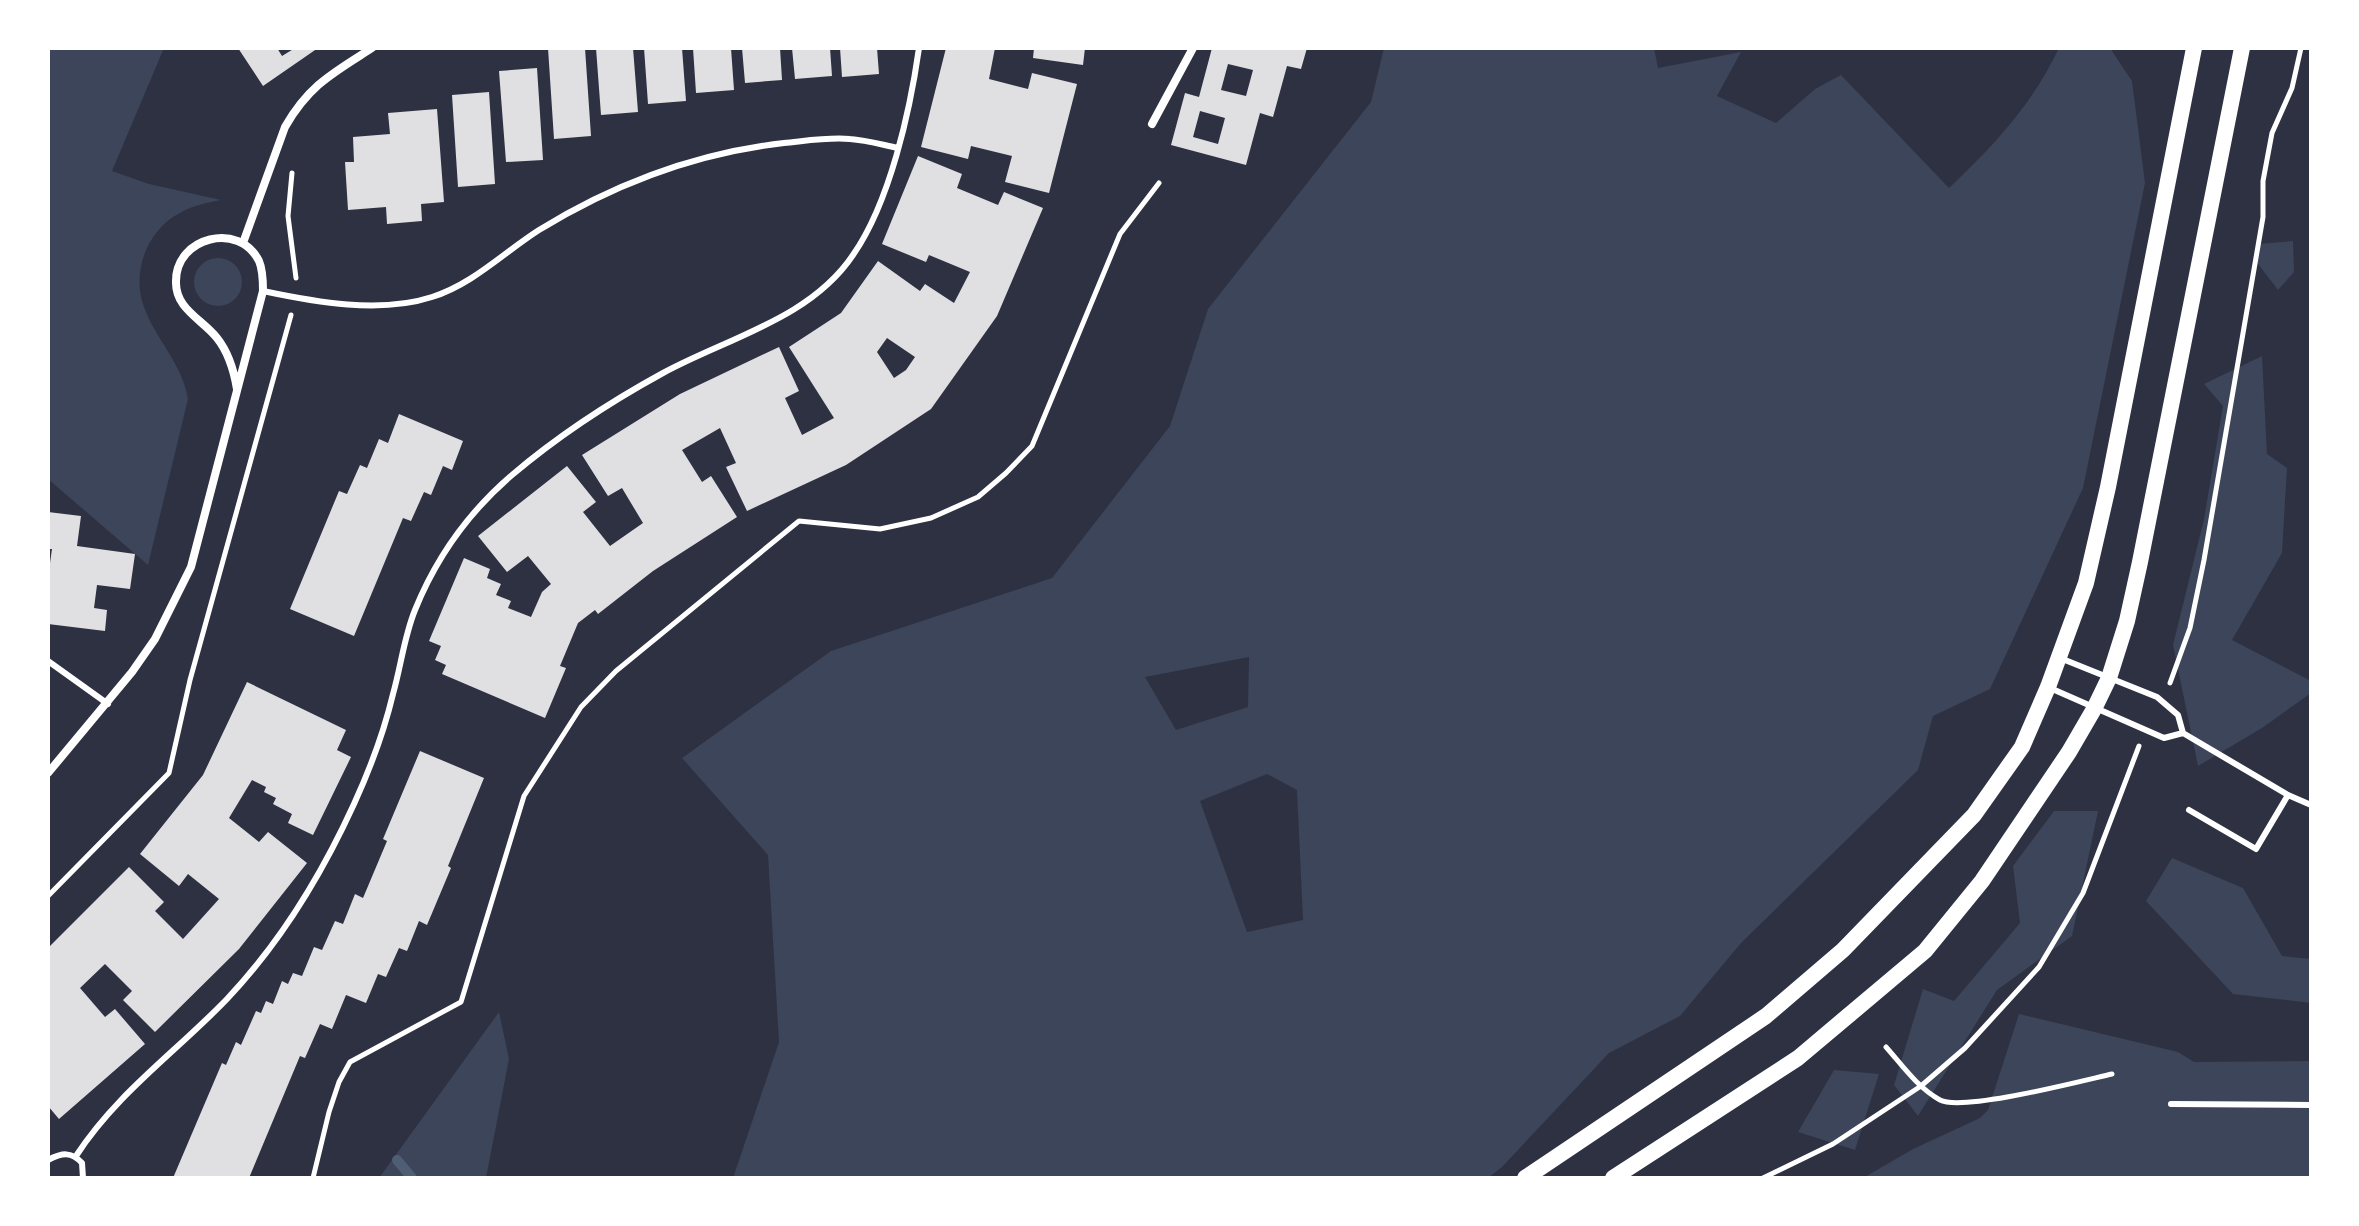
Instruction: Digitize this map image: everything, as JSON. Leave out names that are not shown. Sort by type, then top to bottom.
[{"type":"main road","points":[[1525,1178],[1766,1016],[1843,950],[1974,815],[2022,747],[2060,658],[2086,583],[2108,487],[2194,48]]},
{"type":"main road","points":[[1613,1178],[1798,1058],[1925,951],[1990,869],[2069,752],[2094,709],[2109,678],[2127,621],[2242,48]]},
{"type":"street","points":[[243,243],[285,127],[295,111],[320,81],[372,48]]},
{"type":"street","points":[[1152,124],[1193,48]]},
{"type":"street","points":[[48,773],[108,704],[155,639],[191,567],[263,291],[258,259],[243,243],[217,237],[205,240],[183,256],[176,281],[184,306],[208,327],[228,355],[237,389]]},
{"type":"lane","points":[[76,1156],[118,1100],[229,997],[300,904],[355,802],[377,748],[414,611],[432,573],[455,537],[482,504],[512,475],[610,405],[716,346],[795,310],[853,257],[866,234],[898,148],[919,48]]},
{"type":"lane","points":[[263,291],[300,298],[369,304],[429,298],[477,276],[536,232],[577,208],[620,186],[665,169],[758,146],[806,141],[851,139],[898,148]]},
{"type":"lane","points":[[2060,658],[2157,697],[2178,715],[2183,733],[2288,795],[2311,805]]},
{"type":"lane","points":[[48,661],[108,704]]},
{"type":"lane","points":[[2048,687],[2164,738],[2183,733]]},
{"type":"lane","points":[[2189,810],[2256,849],[2288,795]]},
{"type":"lane","points":[[2171,1104],[2311,1105]]},
{"type":"lane","points":[[48,1160],[67,1153],[76,1156],[82,1163],[83,1178]]},
{"type":"path","points":[[2157,697],[2169,686],[2190,628],[2263,217],[2263,181],[2272,133],[2292,88],[2301,48]]},
{"type":"path","points":[[313,1178],[329,1112],[350,1062],[461,1002],[524,796],[581,707],[616,671],[799,521],[880,529],[931,518],[978,497],[1006,473],[1032,446],[1120,234],[1159,183]]},
{"type":"path","points":[[1763,1178],[1833,1144],[1921,1086],[1965,1048],[2039,967],[2083,893],[2143,730]]},
{"type":"path","points":[[1886,1047],[1921,1086],[1941,1101],[1953,1103],[2112,1074]]},
{"type":"shaded area","points":[[48,48],[164,48],[112,171],[149,184],[221,200],[190,208],[169,220],[151,240],[141,264],[143,304],[180,373],[188,399],[148,565],[48,479]]},
{"type":"shaded area","points":[[1384,48],[1654,48],[1658,68],[1741,52],[1717,96],[1776,123],[1815,89],[1841,75],[1949,188],[2011,123],[2059,48],[2110,48],[2132,81],[2145,183],[2083,488],[1990,689],[1933,716],[1918,770],[1741,943],[1680,1016],[1609,1053],[1502,1167],[1488,1178],[733,1178],[779,1042],[768,855],[682,758],[831,651],[1052,578],[1170,426],[1208,309],[1371,102]],"holes":[[[1249,657],[1248,707],[1176,730],[1145,677]],[[1267,774],[1297,790],[1303,920],[1247,932],[1200,801]]]},
{"type":"shaded area","points":[[2293,241],[2294,272],[2278,290],[2255,260],[2258,244]]},
{"type":"shaded area","points":[[218,258],[235,265],[242,282],[235,299],[218,306],[201,299],[194,282],[201,265]]},
{"type":"shaded area","points":[[2262,356],[2267,454],[2287,468],[2282,553],[2232,640],[2311,681],[2311,693],[2262,728],[2198,766],[2173,645],[2204,519],[2223,406],[2204,384]]},
{"type":"shaded area","points":[[2054,811],[2098,811],[2072,936],[1997,990],[1918,1116],[1894,1085],[1923,989],[1954,1001],[2020,923],[2013,866]]},
{"type":"shaded area","points":[[2172,858],[2243,888],[2282,956],[2311,959],[2311,1003],[2233,994],[2146,901]]},
{"type":"shaded area","points":[[499,1012],[509,1059],[486,1178],[379,1178]]},
{"type":"shaded area","points":[[2019,1014],[2178,1052],[2194,1062],[2311,1061],[2311,1178],[1863,1178],[1913,1149],[1980,1118],[1988,1110]]},
{"type":"shaded area","points":[[1834,1070],[1879,1074],[1855,1150],[1798,1132]]},
{"type":"building","points":[[238,48],[277,48],[282,56],[295,48],[318,48],[263,86]]},
{"type":"building","points":[[548,48],[585,48],[591,136],[554,139]]},
{"type":"building","points":[[596,48],[633,48],[638,112],[601,115]]},
{"type":"building","points":[[644,48],[682,48],[686,101],[648,104]]},
{"type":"building","points":[[693,48],[731,48],[734,90],[696,93]]},
{"type":"building","points":[[742,48],[780,48],[782,80],[745,83]]},
{"type":"building","points":[[792,48],[830,48],[832,76],[795,79]]},
{"type":"building","points":[[840,48],[877,48],[879,74],[842,77]]},
{"type":"building","points":[[946,48],[995,48],[989,79],[1028,89],[1032,73],[1077,84],[1049,193],[1005,182],[1012,156],[971,146],[968,159],[921,147]]},
{"type":"building","points":[[1034,48],[1085,48],[1083,65],[1033,58]]},
{"type":"building","points":[[1212,48],[1307,48],[1301,69],[1287,66],[1273,117],[1260,113],[1246,165],[1171,145],[1185,93],[1199,97]],"holes":[[[1228,64],[1253,70],[1246,96],[1221,90]],[[1200,111],[1225,118],[1218,144],[1193,137]]]},
{"type":"building","points":[[537,68],[543,160],[506,162],[499,71]]},
{"type":"building","points":[[489,92],[495,184],[458,187],[452,95]]},
{"type":"building","points":[[437,109],[444,202],[421,204],[422,221],[387,224],[386,207],[348,210],[345,162],[354,162],[353,137],[390,134],[388,113]]},
{"type":"building","points":[[918,156],[962,174],[957,188],[998,205],[1004,192],[1043,208],[997,316],[931,409],[846,465],[747,511],[726,467],[736,463],[720,428],[682,450],[702,482],[711,476],[737,517],[653,571],[598,614],[595,610],[578,623],[560,666],[566,668],[545,718],[442,674],[446,665],[435,660],[441,646],[429,641],[464,558],[490,569],[487,578],[501,584],[496,595],[511,601],[508,608],[531,617],[542,592],[551,584],[528,556],[507,572],[478,536],[567,466],[596,502],[583,512],[610,546],[643,523],[622,488],[608,496],[582,455],[680,394],[779,347],[799,391],[785,398],[802,435],[834,418],[789,347],[841,313],[878,261],[920,291],[925,284],[954,303],[970,272],[929,255],[926,262],[882,244]],"holes":[[[887,338],[915,357],[906,370],[894,378],[877,352]]]},
{"type":"building","points":[[399,414],[463,441],[452,470],[443,466],[431,495],[424,492],[411,521],[403,518],[354,636],[290,609],[339,491],[347,494],[360,465],[367,468],[379,439],[388,443]]},
{"type":"building","points":[[48,512],[81,516],[77,546],[135,554],[130,589],[97,585],[94,608],[107,610],[105,631],[48,624],[48,577],[52,549],[48,549]]},
{"type":"building","points":[[247,682],[346,730],[337,750],[351,757],[313,835],[288,823],[292,814],[273,804],[276,798],[264,792],[266,787],[252,780],[229,818],[259,842],[268,832],[307,863],[239,949],[155,1032],[123,1000],[132,991],[105,964],[80,988],[105,1017],[115,1009],[145,1044],[59,1119],[48,1106],[48,948],[129,867],[164,902],[155,911],[183,939],[219,899],[188,874],[179,886],[140,854],[203,775]]},
{"type":"building","points":[[420,751],[484,778],[427,925],[419,921],[407,951],[399,948],[386,977],[378,974],[366,1003],[346,995],[332,1029],[320,1024],[305,1058],[300,1056],[249,1178],[173,1178],[222,1063],[226,1065],[236,1042],[241,1045],[256,1011],[261,1013],[266,1001],[273,1004],[282,981],[288,984],[293,973],[302,976],[314,947],[322,950],[335,921],[343,924],[355,894],[363,898],[387,841],[383,839]]},
{"type":"waterway","points":[[397,1160],[412,1178]]}]
